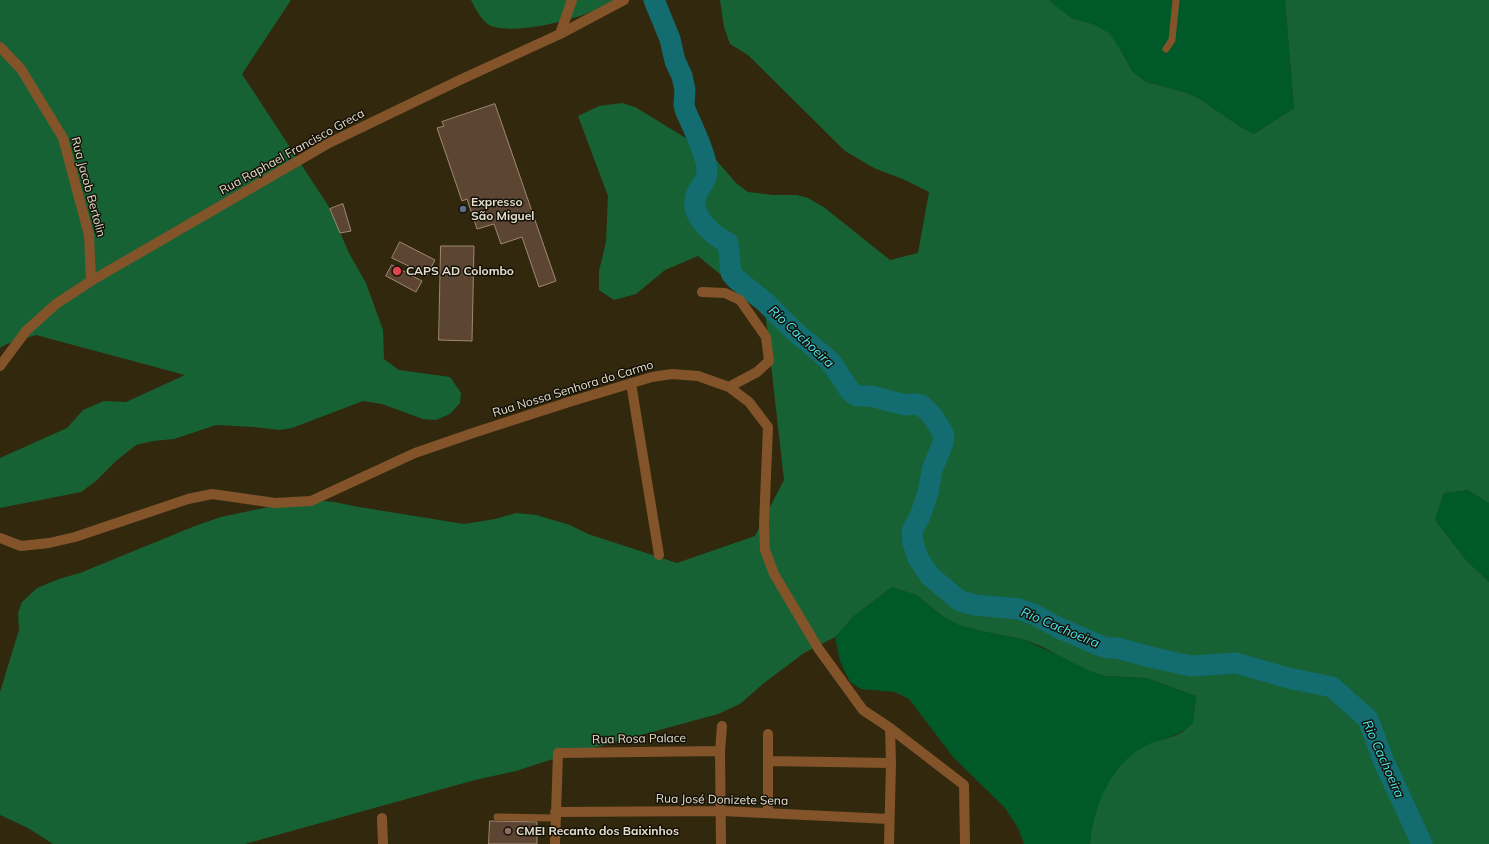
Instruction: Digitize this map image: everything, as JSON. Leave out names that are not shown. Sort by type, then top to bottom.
[{"type":"street","points":[[560,34],[572,0]]},
{"type":"street","name":"Rua Raphael Francisco Greca","points":[[0,366],[26,331],[56,304],[91,281],[329,143],[560,34],[624,0]]},
{"type":"street","name":"Rua Jacob Bertolin","points":[[0,47],[21,69],[63,138],[89,234],[91,281]]},
{"type":"street","points":[[702,292],[725,293],[740,300],[766,337],[769,361],[757,372],[729,387]]},
{"type":"street","name":"Rua Nossa Senhora do Carmo","points":[[0,538],[21,546],[49,543],[82,535],[188,499],[212,494],[275,503],[311,501],[415,453],[490,427],[632,383],[672,374],[698,376],[729,387],[749,402],[768,427],[764,525],[765,550],[774,574],[818,648],[862,710],[890,728],[964,785],[965,844]]},
{"type":"street","points":[[632,383],[659,555]]},
{"type":"street","points":[[722,726],[720,751],[722,844]]},
{"type":"street","points":[[889,844],[891,763],[890,728]]},
{"type":"street","points":[[768,734],[768,814]]},
{"type":"street","name":"Rua Rosa Palace","points":[[555,815],[558,753],[720,751]]},
{"type":"street","points":[[768,761],[891,763]]},
{"type":"street","name":"Rua José Donizete Sena","points":[[555,815],[722,811],[889,819]]},
{"type":"street","points":[[555,815],[555,844]]},
{"type":"street","points":[[382,818],[383,844]]},
{"type":"lane","points":[[1166,49],[1172,40],[1176,0]]},
{"type":"lane","points":[[497,817],[555,815]]},
{"type":"green space","points":[[0,0],[291,0],[242,74],[329,207],[349,253],[366,283],[383,330],[384,359],[399,370],[450,377],[461,393],[460,403],[450,414],[436,420],[423,419],[382,404],[363,401],[292,428],[279,430],[216,425],[174,439],[153,441],[136,445],[116,461],[96,481],[81,492],[0,508],[0,458],[67,428],[83,410],[104,401],[126,402],[185,375],[36,335],[7,344],[0,348]]},
{"type":"green space","points":[[471,0],[613,0],[589,13],[572,19],[516,29],[500,28],[489,25],[481,17]]},
{"type":"green space","points":[[720,0],[1049,0],[1071,18],[1093,24],[1109,33],[1132,71],[1146,82],[1184,92],[1200,99],[1239,126],[1254,134],[1294,108],[1285,0],[1489,0],[1489,503],[1468,490],[1444,493],[1435,520],[1466,560],[1489,582],[1489,844],[1090,844],[1092,829],[1100,800],[1115,773],[1124,762],[1136,752],[1149,744],[1181,733],[1193,723],[1196,696],[1146,678],[1106,676],[1087,670],[1041,646],[1022,639],[959,625],[944,617],[916,595],[892,587],[854,616],[835,637],[804,653],[764,683],[740,704],[718,714],[553,759],[516,771],[475,780],[245,844],[53,844],[28,828],[0,815],[0,692],[19,630],[18,613],[22,602],[37,588],[59,579],[80,573],[195,526],[221,517],[292,502],[311,500],[334,502],[464,524],[495,519],[516,513],[536,515],[570,525],[588,534],[677,563],[755,536],[784,480],[765,311],[698,256],[665,270],[636,294],[614,300],[599,290],[599,271],[606,242],[608,196],[578,116],[599,106],[622,103],[635,107],[702,148],[717,161],[736,183],[748,192],[773,195],[797,195],[808,198],[825,208],[890,260],[918,253],[929,192],[905,180],[874,168],[845,151],[748,55],[730,44],[724,27]]},
{"type":"green space","points":[[1049,0],[1285,0],[1294,108],[1254,134],[1239,126],[1200,99],[1184,92],[1146,82],[1132,71],[1120,49],[1093,24],[1071,18]]},
{"type":"green space","points":[[1468,490],[1489,503],[1489,582],[1466,560],[1435,520],[1444,493]]},
{"type":"green space","points":[[892,587],[916,595],[944,617],[986,632],[1022,639],[1106,676],[1146,678],[1196,696],[1193,723],[1180,733],[1148,745],[1090,840],[1090,844],[1024,844],[1018,828],[1005,808],[953,757],[909,699],[895,692],[861,689],[850,682],[840,661],[835,637],[854,616]]},
{"type":"building","points":[[495,104],[556,281],[539,287],[522,237],[501,244],[494,224],[477,229],[467,199],[462,201],[437,128],[444,126],[442,122]]},
{"type":"building","points":[[343,204],[351,231],[340,233],[330,209]]},
{"type":"building","points":[[400,242],[435,260],[427,275],[392,258]]},
{"type":"building","points":[[441,246],[474,246],[472,341],[439,340]]},
{"type":"building","points":[[392,265],[422,281],[416,292],[386,276]]},
{"type":"building","points":[[490,821],[537,822],[537,844],[489,844]]},
{"type":"waterway","name":"Rio Cachoeira","points":[[654,0],[670,39],[675,61],[682,76],[685,90],[684,105],[702,149],[706,164],[706,178],[696,195],[696,210],[703,224],[715,235],[728,243],[731,273],[736,279],[765,302],[793,330],[830,361],[851,392],[857,396],[871,396],[905,405],[921,405],[932,415],[944,435],[943,443],[932,470],[928,493],[920,516],[912,531],[913,543],[918,558],[930,576],[960,601],[975,605],[1019,609],[1033,614],[1059,628],[1108,648],[1117,648],[1191,666],[1236,663],[1288,678],[1332,687],[1368,719],[1384,762],[1422,844]]},
{"type":"place","name":"Expresso São Miguel","points":[[463,209]]},
{"type":"place","name":"CAPS AD Colombo","points":[[397,271]]},
{"type":"place","name":"CMEI Recanto dos Baixinhos","points":[[508,831]]}]
